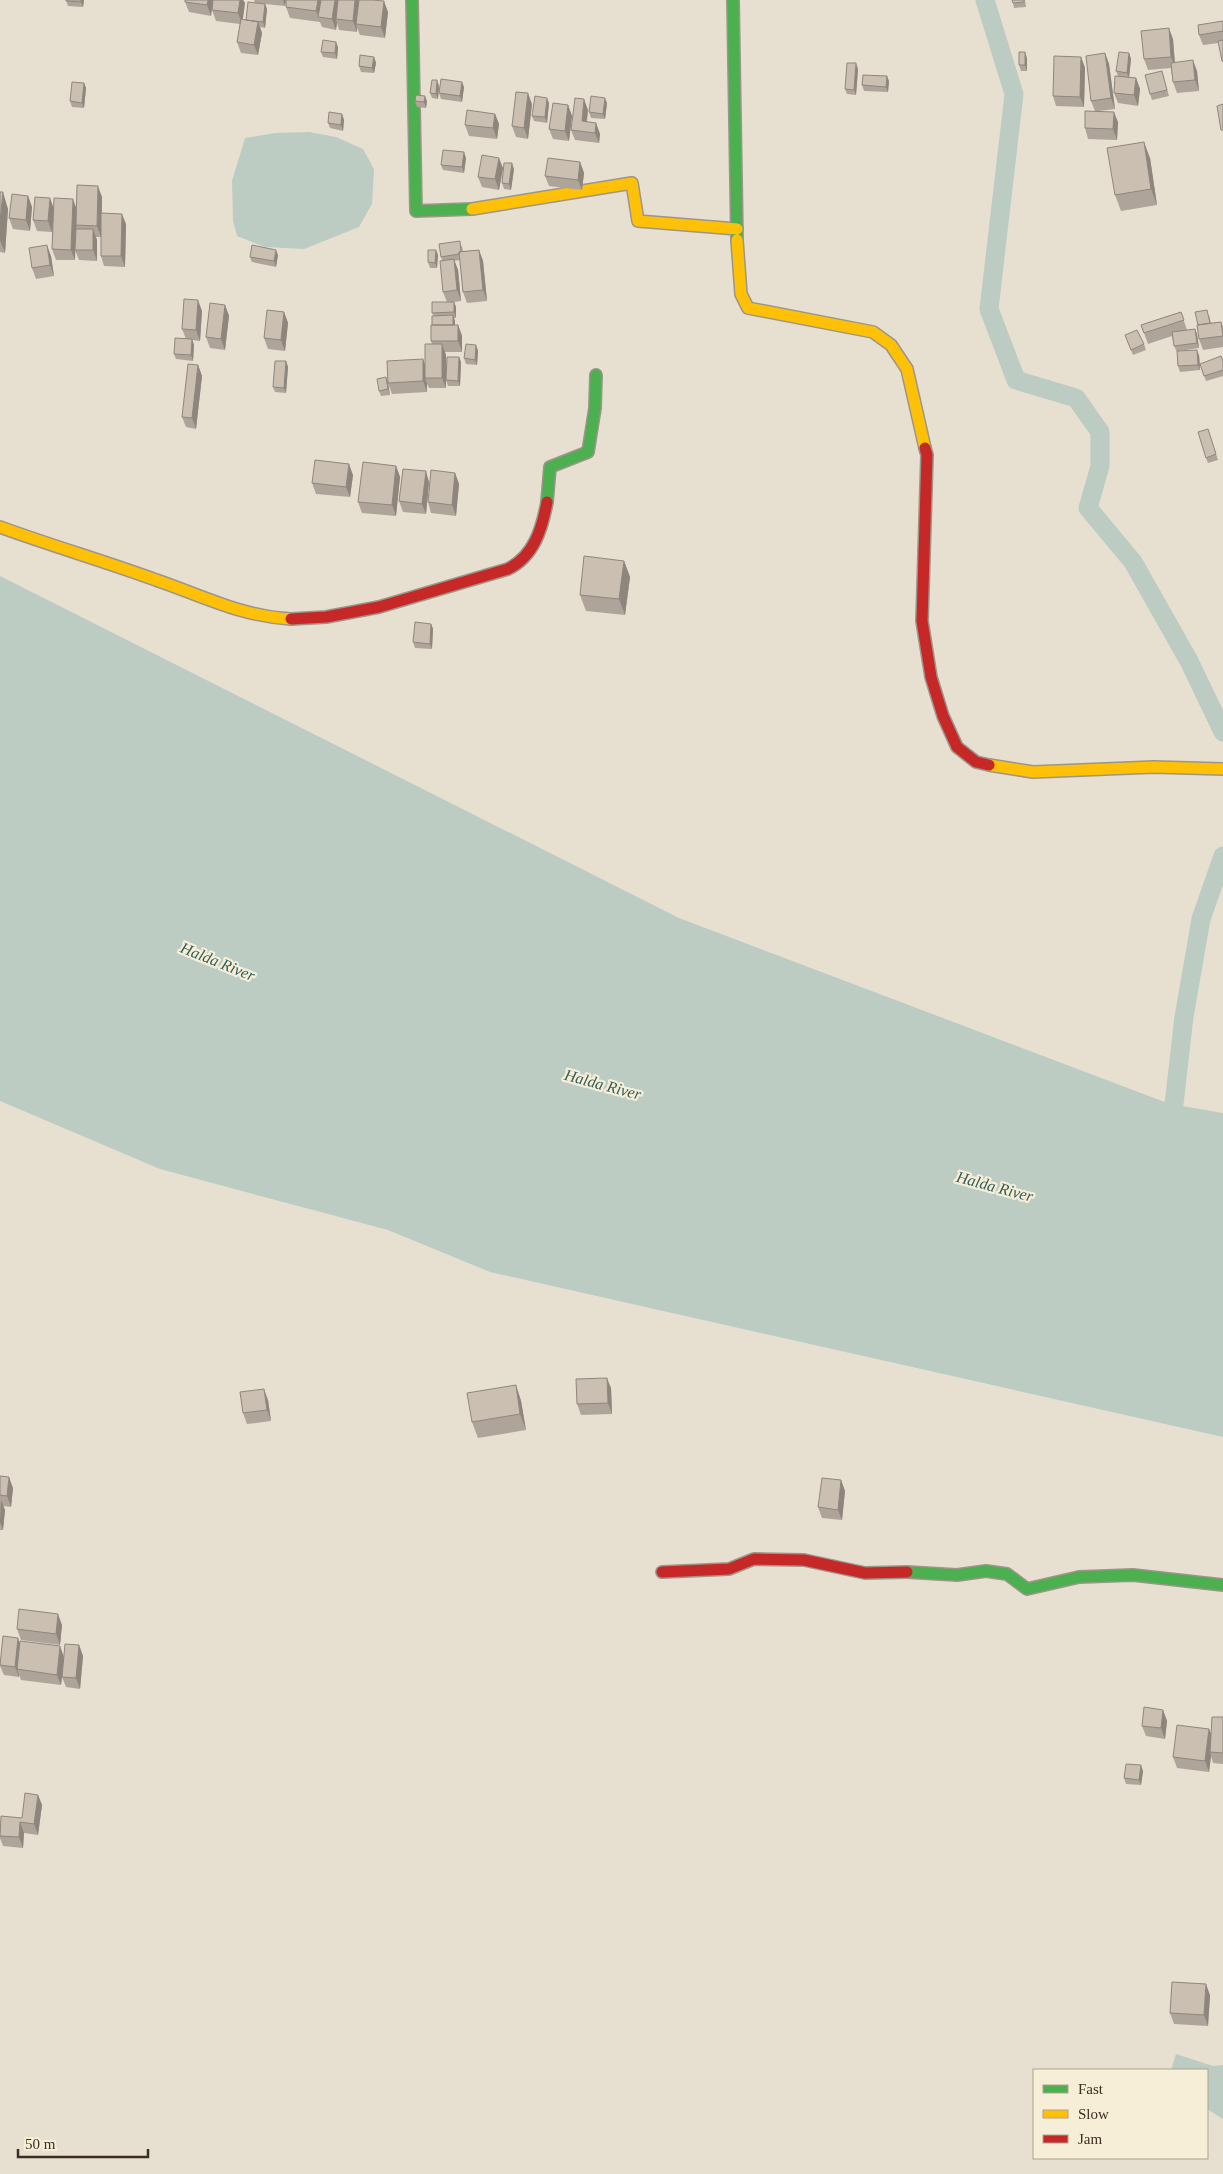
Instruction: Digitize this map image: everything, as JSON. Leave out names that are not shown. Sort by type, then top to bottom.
[{"type":"street","points":[[412,0],[416,211],[481,209],[632,182],[638,221],[737,229]]},
{"type":"street","points":[[733,0],[737,229],[742,294],[748,308],[873,332],[891,345],[907,369],[927,456],[922,621],[931,677],[943,716],[957,747],[976,762],[1033,772],[1154,766],[1223,769]]},
{"type":"street","points":[[0,527],[246,613],[294,619],[352,615],[484,577],[520,563],[533,547],[536,539],[550,485],[550,467],[588,452],[595,408],[596,375]]},
{"type":"street","points":[[662,1572],[729,1569],[754,1559],[804,1560],[865,1573],[902,1572],[957,1575],[986,1571],[1007,1574],[1027,1589],[1079,1577],[1132,1575],[1223,1585]]},
{"type":"water","points":[[309,132],[336,137],[363,149],[374,169],[372,204],[359,227],[304,249],[265,247],[237,236],[233,221],[232,181],[245,138],[275,133]]},
{"type":"water","name":"Halda River","points":[[0,576],[679,918],[1170,1104],[1223,1113],[1223,1437],[490,1272],[388,1230],[160,1169],[0,1101]]},
{"type":"water","points":[[1176,2054],[1213,2066],[1223,2065],[1223,2119],[1208,2110],[1208,2069],[1171,2069]]},
{"type":"building","points":[[81,0],[81,2],[66,1]]},
{"type":"building","points":[[185,0],[208,0],[207,5],[185,2]]},
{"type":"building","points":[[213,0],[240,0],[238,13],[212,10]]},
{"type":"building","points":[[286,0],[318,0],[316,11],[286,7]]},
{"type":"building","points":[[321,0],[335,0],[332,19],[318,17]]},
{"type":"building","points":[[338,0],[355,0],[353,21],[336,19]]},
{"type":"building","points":[[359,0],[384,1],[381,27],[356,24]]},
{"type":"building","points":[[1012,0],[1024,0],[1024,2],[1013,3]]},
{"type":"building","points":[[248,2],[265,4],[263,22],[246,20]]},
{"type":"building","points":[[241,19],[258,22],[254,45],[237,42]]},
{"type":"building","points":[[1223,21],[1223,31],[1199,35],[1198,25]]},
{"type":"building","points":[[1169,28],[1171,57],[1144,59],[1141,31]]},
{"type":"building","points":[[323,40],[336,42],[335,53],[321,52]]},
{"type":"building","points":[[1223,40],[1223,61],[1222,61],[1218,41]]},
{"type":"building","points":[[1019,52],[1025,52],[1025,65],[1019,65]]},
{"type":"building","points":[[1119,52],[1129,53],[1127,73],[1116,71]]},
{"type":"building","points":[[1105,53],[1111,98],[1091,101],[1086,56]]},
{"type":"building","points":[[360,55],[374,57],[372,68],[359,66]]},
{"type":"building","points":[[1054,56],[1081,57],[1080,97],[1053,96]]},
{"type":"building","points":[[1193,60],[1195,80],[1173,82],[1171,63]]},
{"type":"building","points":[[847,63],[856,63],[854,90],[845,89]]},
{"type":"building","points":[[1162,71],[1167,90],[1150,94],[1145,75]]},
{"type":"building","points":[[863,75],[887,76],[886,87],[862,85]]},
{"type":"building","points":[[1115,76],[1136,78],[1134,95],[1114,93]]},
{"type":"building","points":[[441,79],[462,82],[460,96],[439,93]]},
{"type":"building","points":[[432,80],[437,80],[436,94],[430,93]]},
{"type":"building","points":[[72,82],[84,83],[82,103],[70,101]]},
{"type":"building","points":[[516,92],[528,93],[524,128],[512,126]]},
{"type":"building","points":[[416,95],[425,96],[424,102],[415,101]]},
{"type":"building","points":[[535,96],[547,98],[545,117],[532,116]]},
{"type":"building","points":[[591,96],[605,98],[603,114],[589,112]]},
{"type":"building","points":[[575,98],[584,99],[582,121],[596,123],[595,133],[571,130]]},
{"type":"building","points":[[553,103],[568,105],[565,131],[549,129]]},
{"type":"building","points":[[1223,104],[1223,130],[1221,130],[1217,106]]},
{"type":"building","points":[[467,110],[495,114],[493,128],[465,125]]},
{"type":"building","points":[[1085,111],[1114,112],[1113,129],[1085,128]]},
{"type":"building","points":[[329,112],[342,114],[341,125],[328,123]]},
{"type":"building","points":[[1144,142],[1151,189],[1115,195],[1107,148]]},
{"type":"building","points":[[443,150],[464,152],[462,167],[441,165]]},
{"type":"building","points":[[482,155],[499,158],[495,179],[478,177]]},
{"type":"building","points":[[548,158],[580,162],[578,180],[545,176]]},
{"type":"building","points":[[504,163],[512,163],[509,184],[502,183]]},
{"type":"building","points":[[77,185],[98,186],[97,226],[76,225]]},
{"type":"building","points":[[0,192],[3,192],[0,222]]},
{"type":"building","points":[[12,194],[28,196],[26,220],[9,218]]},
{"type":"building","points":[[35,197],[50,198],[48,221],[33,220]]},
{"type":"building","points":[[54,198],[73,199],[71,250],[52,249]]},
{"type":"building","points":[[101,213],[122,214],[121,256],[101,256]]},
{"type":"building","points":[[76,229],[93,229],[93,250],[75,250]]},
{"type":"building","points":[[460,241],[461,251],[459,254],[441,257],[439,244]]},
{"type":"building","points":[[47,245],[50,265],[32,268],[29,248]]},
{"type":"building","points":[[252,245],[276,250],[274,261],[250,257]]},
{"type":"building","points":[[428,250],[436,250],[435,263],[428,262]]},
{"type":"building","points":[[479,250],[483,290],[463,292],[459,252]]},
{"type":"building","points":[[454,259],[457,290],[443,292],[440,261]]},
{"type":"building","points":[[184,299],[198,300],[196,330],[182,329]]},
{"type":"building","points":[[432,302],[454,302],[454,312],[432,313]]},
{"type":"building","points":[[210,303],[225,305],[221,339],[206,337]]},
{"type":"building","points":[[267,310],[284,312],[281,340],[264,338]]},
{"type":"building","points":[[1207,310],[1210,323],[1198,325],[1195,312]]},
{"type":"building","points":[[1181,312],[1184,320],[1144,333],[1141,325]]},
{"type":"building","points":[[453,315],[453,325],[432,325],[432,316]]},
{"type":"building","points":[[1221,322],[1223,336],[1199,339],[1197,325]]},
{"type":"building","points":[[431,325],[458,325],[458,341],[431,341]]},
{"type":"building","points":[[1195,329],[1197,343],[1174,346],[1172,332]]},
{"type":"building","points":[[1137,330],[1144,344],[1131,350],[1125,335]]},
{"type":"building","points":[[175,338],[192,339],[191,355],[174,354]]},
{"type":"building","points":[[425,344],[442,344],[442,378],[425,378]]},
{"type":"building","points":[[466,344],[476,345],[475,360],[464,358]]},
{"type":"building","points":[[1197,350],[1198,365],[1178,366],[1177,351]]},
{"type":"building","points":[[1221,356],[1223,370],[1204,376],[1200,364]]},
{"type":"building","points":[[447,357],[459,357],[458,381],[446,380]]},
{"type":"building","points":[[423,359],[423,381],[388,383],[387,361]]},
{"type":"building","points":[[275,361],[286,361],[284,388],[273,387]]},
{"type":"building","points":[[188,364],[198,365],[192,418],[182,417]]},
{"type":"building","points":[[386,377],[388,389],[379,391],[377,379]]},
{"type":"building","points":[[1208,429],[1216,454],[1206,458],[1198,432]]},
{"type":"building","points":[[315,460],[349,464],[346,487],[312,483]]},
{"type":"building","points":[[363,462],[396,466],[392,505],[358,502]]},
{"type":"building","points":[[403,469],[426,471],[422,504],[399,501]]},
{"type":"building","points":[[431,470],[455,473],[452,505],[428,502]]},
{"type":"building","points":[[584,556],[624,561],[619,599],[580,595]]},
{"type":"building","points":[[415,622],[431,624],[430,644],[413,642]]},
{"type":"building","points":[[607,1378],[608,1403],[577,1404],[576,1379]]},
{"type":"building","points":[[516,1385],[520,1414],[472,1422],[467,1393]]},
{"type":"building","points":[[264,1389],[267,1410],[243,1413],[240,1392]]},
{"type":"building","points":[[0,1476],[9,1477],[7,1496],[0,1495]]},
{"type":"building","points":[[822,1478],[841,1480],[838,1510],[818,1507]]},
{"type":"building","points":[[19,1609],[58,1614],[56,1634],[17,1629]]},
{"type":"building","points":[[3,1636],[18,1638],[15,1667],[0,1665]]},
{"type":"building","points":[[20,1641],[60,1646],[57,1675],[17,1669]]},
{"type":"building","points":[[65,1644],[79,1645],[76,1678],[62,1677]]},
{"type":"building","points":[[1144,1707],[1163,1710],[1161,1728],[1142,1726]]},
{"type":"building","points":[[1212,1717],[1223,1717],[1223,1753],[1210,1752]]},
{"type":"building","points":[[1177,1725],[1209,1729],[1205,1761],[1173,1757]]},
{"type":"building","points":[[1126,1764],[1141,1765],[1139,1780],[1124,1778]]},
{"type":"building","points":[[25,1793],[38,1795],[34,1824],[20,1822],[19,1837],[0,1836],[1,1816],[22,1818]]},
{"type":"building","points":[[1172,1982],[1206,1984],[1204,2015],[1170,2013]]},
{"type":"waterway","points":[[985,0],[1014,94],[989,309],[1016,380],[1076,398],[1100,432],[1100,466],[1088,508],[1133,562],[1189,661],[1223,732]]},
{"type":"waterway","points":[[1171,1130],[1184,1017],[1201,919],[1223,856]]},
{"type":"traffic: fast","points":[[412,0],[416,211],[472,209]]},
{"type":"traffic: fast","points":[[733,0],[737,240]]},
{"type":"traffic: fast","points":[[547,502],[550,467],[588,452],[595,408],[596,375]]},
{"type":"traffic: fast","points":[[907,1572],[957,1575],[986,1571],[1007,1574],[1027,1589],[1079,1577],[1133,1575],[1223,1585]]},
{"type":"traffic: slow","points":[[472,209],[632,183],[638,221],[737,229]]},
{"type":"traffic: slow","points":[[737,240],[741,294],[748,308],[873,332],[891,345],[907,369],[925,448]]},
{"type":"traffic: slow","points":[[0,527],[238,610],[291,619]]},
{"type":"traffic: slow","points":[[989,765],[1033,772],[1154,767],[1223,769]]},
{"type":"traffic: jam","points":[[925,448],[927,455],[922,621],[931,677],[943,716],[957,747],[976,762],[989,765]]},
{"type":"traffic: jam","points":[[291,619],[326,617],[379,607],[508,569],[524,557],[535,541],[547,502]]},
{"type":"traffic: jam","points":[[662,1572],[729,1569],[754,1559],[804,1560],[865,1573],[907,1572]]}]
